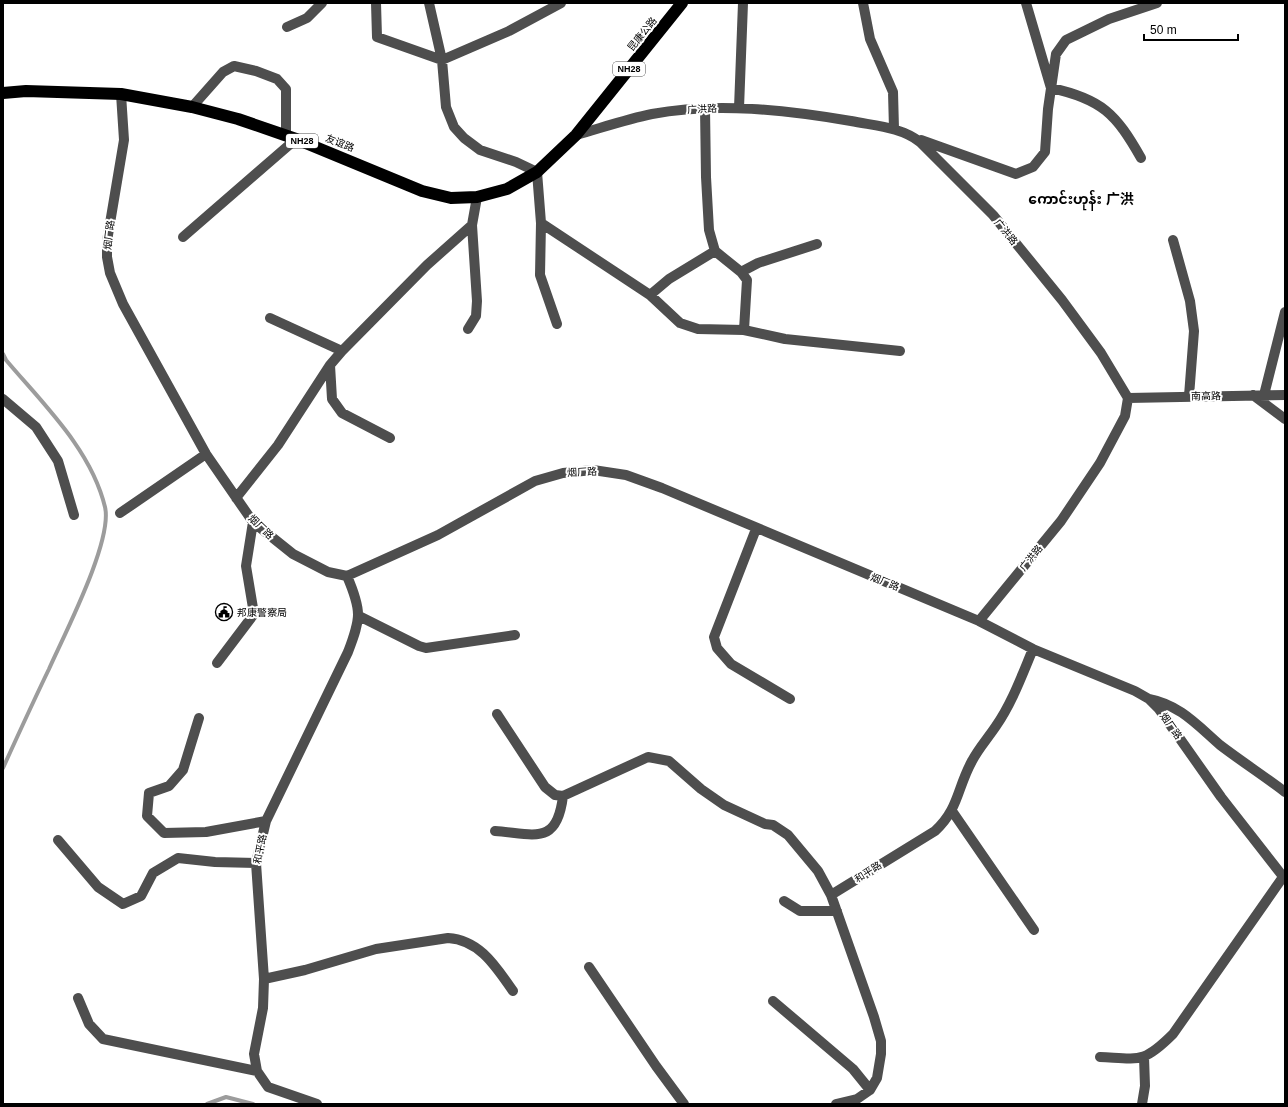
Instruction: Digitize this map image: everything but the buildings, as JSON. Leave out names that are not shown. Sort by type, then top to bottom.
[{"type":"highway","name":"昆康公路","points":[[576,135],[682,3]]},
{"type":"highway","name":"友谊路","points":[[3,93],[26,91],[121,94],[192,107],[238,119],[291,137],[422,191],[451,198],[477,197],[507,189],[537,172],[576,135]]},
{"type":"street","points":[[287,27],[307,18],[322,3]]},
{"type":"street","points":[[376,3],[377,37],[442,60],[509,31],[561,3]]},
{"type":"street","points":[[429,3],[442,60],[446,107],[454,127],[464,138],[480,150],[516,162],[537,172],[541,223],[540,275],[557,324]]},
{"type":"street","points":[[739,108],[743,3]]},
{"type":"street","points":[[863,3],[870,39],[893,92],[894,129]]},
{"type":"street","points":[[1026,3],[1051,88]]},
{"type":"street","points":[[915,138],[1016,174],[1034,167],[1045,152],[1056,54],[1066,40],[1109,19],[1157,3]]},
{"type":"street","points":[[183,237],[291,137],[286,89],[277,79],[256,71],[234,66],[223,72],[192,107]]},
{"type":"street","points":[[1051,88],[1076,93],[1099,104],[1112,115],[1126,132],[1141,158]]},
{"type":"street","name":"烟厂路","points":[[121,94],[124,140],[107,242],[107,256],[110,273],[123,304],[206,454],[253,522],[274,540],[309,563],[328,572],[348,576],[438,535],[535,481],[563,473],[593,470],[626,475],[662,488],[756,529],[979,621],[1033,649],[1135,691],[1149,699],[1159,709],[1221,797],[1284,878]]},
{"type":"street","points":[[705,108],[706,177],[709,230],[715,251],[741,272],[747,280],[744,330]]},
{"type":"street","name":"广洪路","points":[[576,135],[651,114],[705,108],[739,108],[822,116],[894,129],[908,133],[915,138],[993,215],[1062,300],[1101,353],[1128,398],[1126,416],[1100,463],[1062,521],[979,621]]},
{"type":"street","points":[[468,329],[476,316],[477,301],[472,225],[477,197]]},
{"type":"street","points":[[541,223],[650,295],[680,323],[698,329],[744,330],[785,339],[900,351]]},
{"type":"street","points":[[236,498],[278,445],[330,365],[342,351],[426,266],[472,225]]},
{"type":"street","points":[[1173,240],[1190,302],[1194,331],[1189,396]]},
{"type":"street","points":[[741,272],[758,263],[817,244]]},
{"type":"street","points":[[650,295],[669,279],[715,251]]},
{"type":"street","points":[[1264,395],[1285,312]]},
{"type":"street","points":[[270,318],[342,351]]},
{"type":"street","points":[[330,365],[332,399],[342,413],[390,438]]},
{"type":"street","points":[[1253,395],[1285,419]]},
{"type":"street","name":"南高路","points":[[1128,398],[1285,395]]},
{"type":"street","points":[[3,399],[36,427],[58,461],[74,515]]},
{"type":"street","points":[[120,513],[206,454]]},
{"type":"street","points":[[217,662],[254,614],[246,566],[253,522]]},
{"type":"street","points":[[756,529],[714,637],[717,648],[731,664],[790,699]]},
{"type":"street","name":"和平路","points":[[317,1104],[268,1087],[257,1071],[254,1054],[263,1008],[264,978],[256,863],[266,821],[348,652],[359,616],[356,597],[348,576]]},
{"type":"street","points":[[359,616],[419,646],[426,648],[515,635]]},
{"type":"street","name":"和平路","points":[[832,895],[935,831],[945,822],[952,811],[971,763],[1004,713],[1033,649]]},
{"type":"street","points":[[1149,699],[1166,702],[1187,716],[1221,745],[1285,792]]},
{"type":"street","points":[[497,714],[545,787],[555,795],[563,796],[648,757],[669,761],[724,805],[765,824],[773,825],[788,835],[818,871],[832,895],[881,1040],[880,1066],[877,1078],[870,1090],[857,1099],[841,1103]]},
{"type":"street","points":[[198,718],[183,770],[169,786],[149,793],[147,816],[164,833],[206,832],[266,821]]},
{"type":"street","points":[[495,831],[543,834],[556,825],[561,814],[563,796]]},
{"type":"street","points":[[952,811],[1034,930]]},
{"type":"street","points":[[58,840],[98,887],[123,904],[141,896],[153,873],[178,858],[215,862],[256,863]]},
{"type":"street","points":[[1100,1057],[1135,1059],[1144,1058],[1158,1049],[1173,1034],[1284,878]]},
{"type":"street","points":[[784,900],[800,911],[837,911]]},
{"type":"street","points":[[264,978],[305,970],[376,949],[448,938],[460,939],[471,944],[486,956],[513,991]]},
{"type":"street","points":[[589,967],[656,1066],[684,1104]]},
{"type":"street","points":[[78,998],[89,1024],[103,1038],[257,1071]]},
{"type":"street","points":[[773,1001],[853,1069],[870,1090]]},
{"type":"street","points":[[1142,1104],[1145,1086],[1144,1058]]},
{"type":"waterway","points":[[3,354],[6,360],[64,428],[89,466],[105,507],[106,522],[102,542],[86,588],[3,768]]},
{"type":"waterway","points":[[207,1104],[226,1097],[253,1104]]},
{"type":"place","name":"邦康警察局","points":[[224,612]]},
{"type":"district","name":"ကောင်းဟုန်း 广洪","points":[[1081,199]]}]
